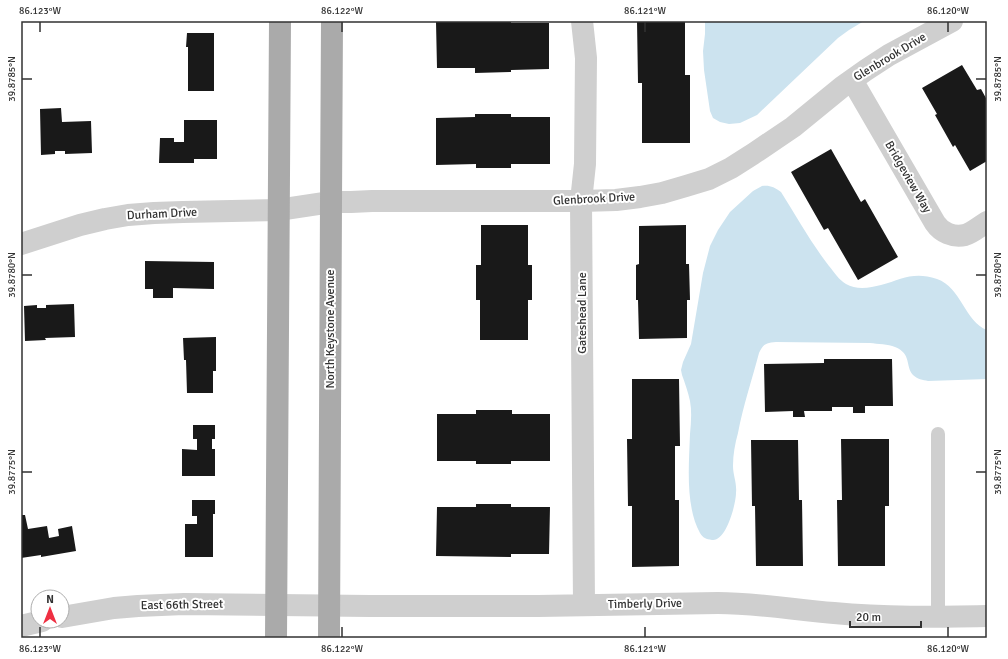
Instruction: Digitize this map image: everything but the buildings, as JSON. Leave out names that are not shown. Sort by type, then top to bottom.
[{"type":"main road","points":[[276,638],[280,21]]},
{"type":"main road","name":"North Keystone Avenue","points":[[329,638],[332,21]]},
{"type":"street","name":"Gateshead Lane","points":[[582,21],[586,58],[585,164],[581,201],[584,605]]},
{"type":"street","name":"Glenbrook Drive","points":[[307,205],[331,202],[372,201],[616,200],[662,193],[709,178],[731,168],[793,127],[842,87],[866,70],[952,21]]},
{"type":"street","name":"Bridgeview Way","points":[[852,80],[940,230],[951,235],[964,235],[987,222]]},
{"type":"street","name":"Durham Drive","points":[[21,244],[80,225],[121,216],[154,213],[278,210],[307,205]]},
{"type":"street","name":"Timberly Drive","points":[[302,605],[584,605],[736,603],[884,617],[987,616]]},
{"type":"street","name":"East 66th Street","points":[[70,616],[114,608],[157,605],[302,605]]},
{"type":"lane","points":[[938,434],[938,617]]},
{"type":"water","points":[[705,21],[864,21],[838,38],[757,115],[740,123],[729,124],[720,122],[713,118],[710,111],[704,70],[703,51]]},
{"type":"water","points":[[762,186],[772,187],[781,192],[822,257],[837,276],[846,284],[859,288],[868,288],[902,278],[922,276],[937,279],[952,289],[973,320],[987,330],[987,379],[928,381],[920,379],[911,372],[904,353],[895,347],[886,345],[870,343],[776,342],[765,344],[759,353],[742,413],[735,445],[733,466],[736,498],[732,513],[722,535],[717,539],[712,540],[701,535],[695,522],[692,510],[689,485],[691,409],[681,370],[691,344],[703,273],[710,246],[718,230],[730,212],[753,191]]}]
